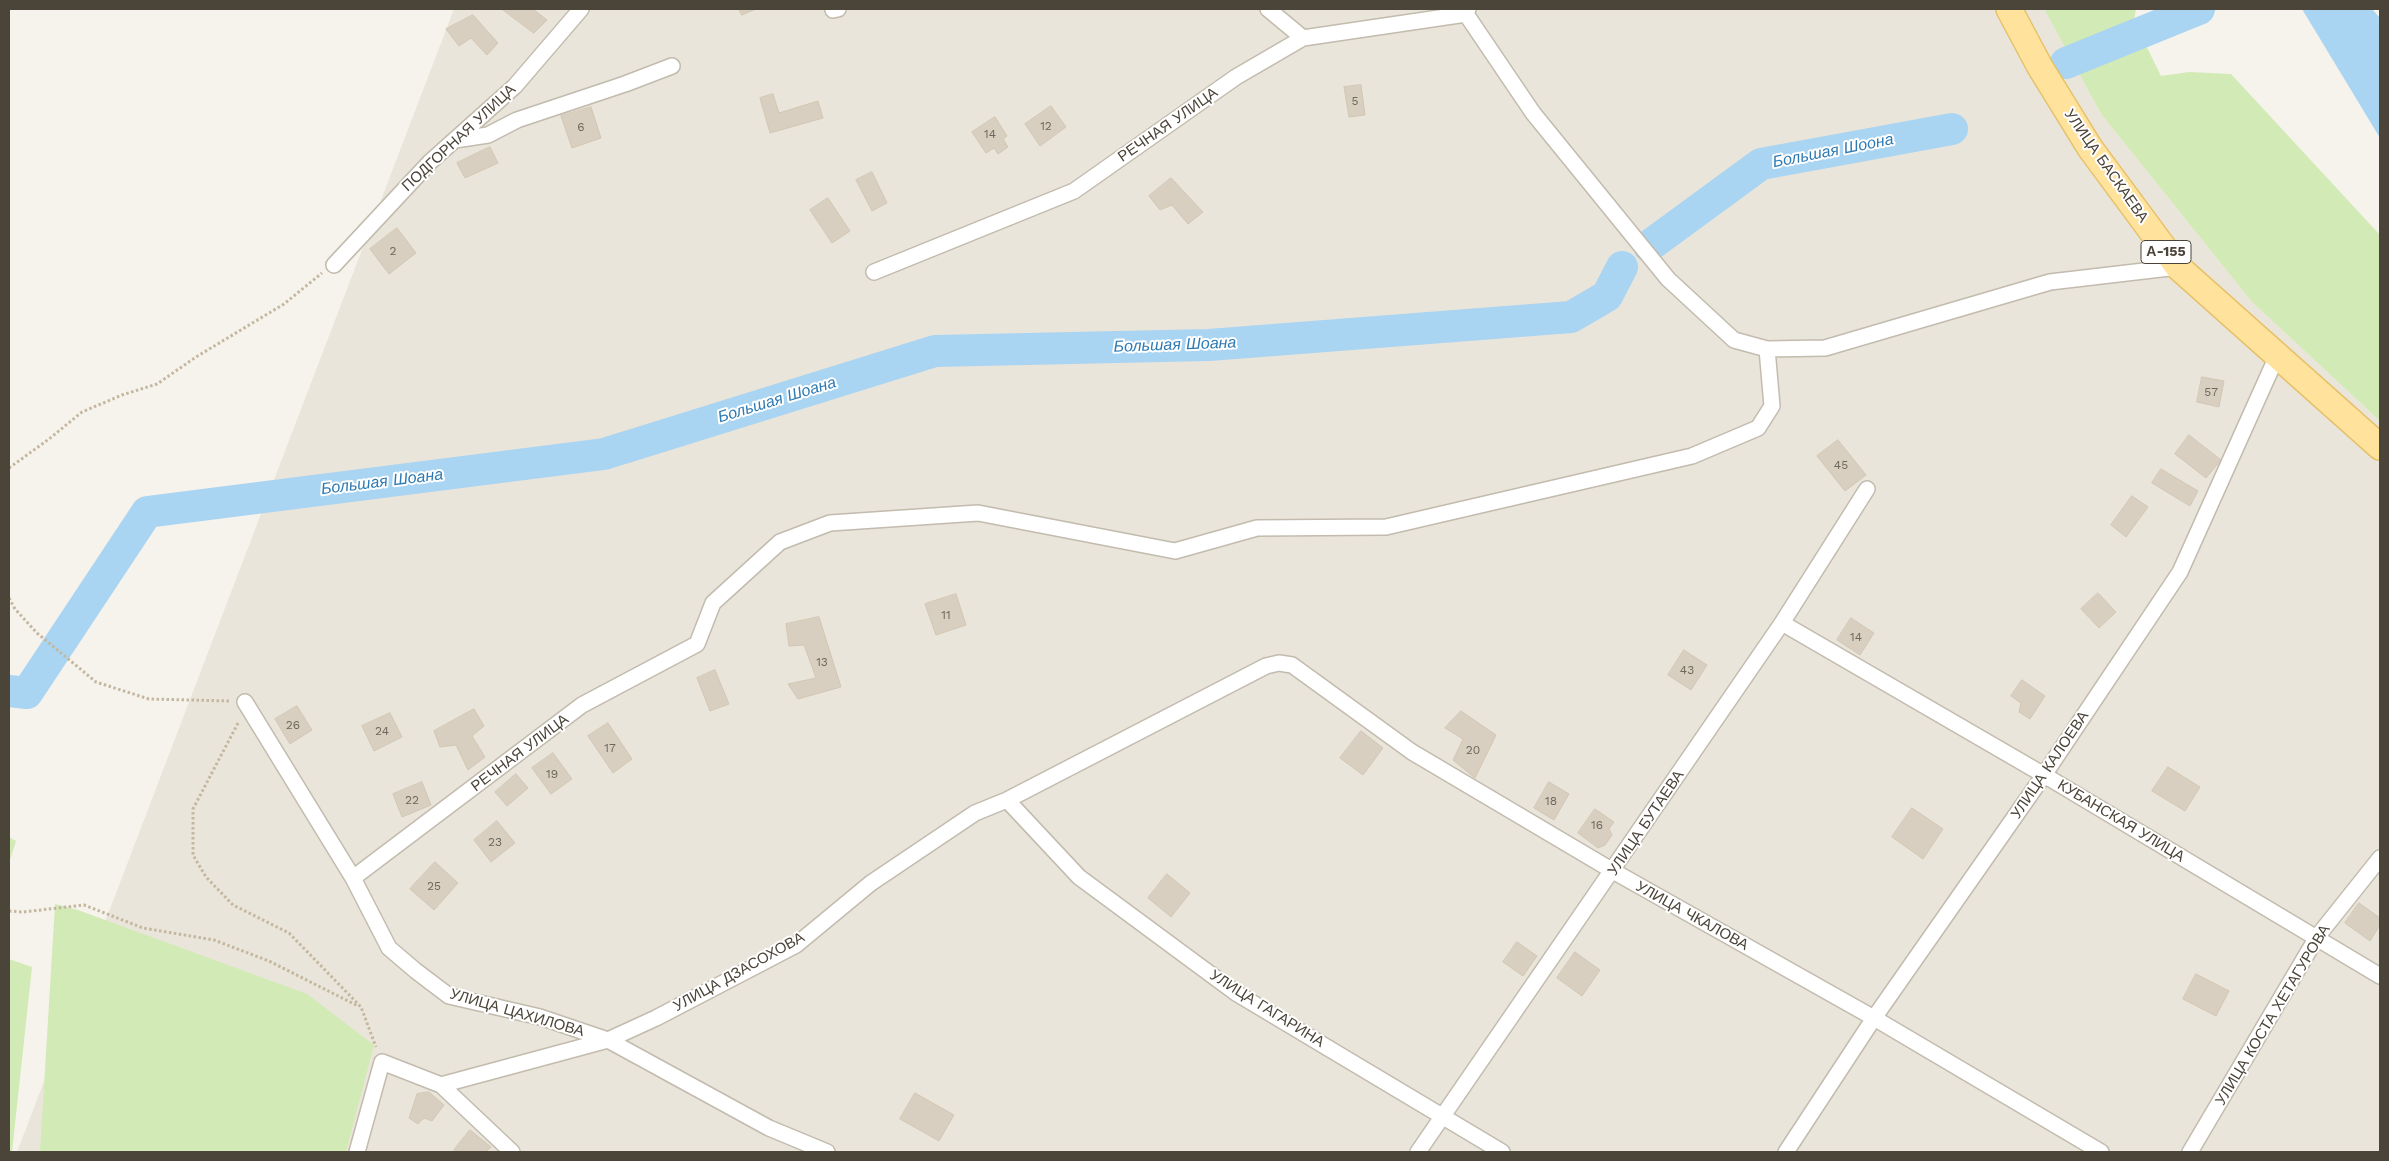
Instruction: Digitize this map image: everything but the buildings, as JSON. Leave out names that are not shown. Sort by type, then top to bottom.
[{"type":"main road","name":"УЛИЦА БАСКАЕВА","points":[[2009,9],[2040,67],[2090,148],[2178,267],[2380,447]]},
{"type":"street","name":"ПОДГОРНАЯ УЛИЦА","points":[[334,265],[430,162],[515,86],[581,9]]},
{"type":"street","points":[[1268,9],[1303,38]]},
{"type":"street","points":[[1467,11],[1533,113],[1668,279],[1734,340],[1767,350],[1825,348],[2050,282],[2178,267]]},
{"type":"street","name":"РЕЧНАЯ УЛИЦА","points":[[874,272],[1074,191],[1236,77],[1303,38],[1467,11]]},
{"type":"street","points":[[455,140],[488,136],[517,120],[625,84],[672,66]]},
{"type":"street","name":"РЕЧНАЯ УЛИЦА","points":[[353,878],[582,705],[697,644],[713,603],[780,542],[830,523],[978,513],[1175,551],[1256,528],[1386,527],[1692,456],[1758,428],[1772,406],[1767,350]]},
{"type":"street","name":"УЛИЦА КАЛОЕВА","points":[[1786,1152],[1874,1018],[2044,775],[2180,572],[2277,356]]},
{"type":"street","name":"УЛИЦА БУТАЕВА","points":[[1418,1152],[1445,1116],[1613,872],[1782,623],[1867,489]]},
{"type":"street","name":"КУБАНСКАЯ УЛИЦА","points":[[1782,623],[2044,775],[2380,976]]},
{"type":"street","name":"УЛИЦА ДЗАСОХОВА","points":[[441,1085],[608,1040],[656,1018],[796,944],[871,884],[975,813],[1007,800],[1266,666],[1279,663],[1292,665]]},
{"type":"street","name":"УЛИЦА ЧКАЛОВА","points":[[1292,665],[1412,752],[1613,872],[1874,1018],[2101,1152]]},
{"type":"street","name":"УЛИЦА ЦАХИЛОВА","points":[[245,702],[353,878],[389,948],[449,996],[540,1017],[608,1040],[768,1128],[827,1152]]},
{"type":"street","name":"УЛИЦА ГАГАРИНА","points":[[1007,800],[1079,877],[1236,992],[1502,1152]]},
{"type":"street","name":"УЛИЦА КОСТА ХЕТАГУРОВА","points":[[2190,1152],[2317,937],[2380,858]]},
{"type":"street","points":[[357,1152],[382,1062],[441,1085],[512,1152]]},
{"type":"path","points":[[9,468],[82,412],[122,395],[157,384],[284,304],[313,279],[334,265]]},
{"type":"path","points":[[9,598],[37,634],[96,682],[150,699],[245,702],[226,748],[193,809],[193,855],[206,877],[233,905],[288,933],[361,1007],[382,1062]]},
{"type":"path","points":[[9,911],[23,912],[84,906],[143,928],[214,940],[270,961],[361,1007]]},
{"type":"shaded area","points":[[454,9],[2044,9],[2101,114],[2252,302],[2380,421],[2380,1152],[17,1152]]},
{"type":"green space","points":[[2044,9],[2136,9],[2134,21],[2161,76],[2189,72],[2231,74],[2380,235],[2380,421],[2252,302],[2101,114]]},
{"type":"green space","points":[[9,837],[16,841],[9,863]]},
{"type":"green space","points":[[55,904],[78,910],[307,994],[374,1045],[346,1152],[40,1152]]},
{"type":"green space","points":[[9,959],[32,967],[12,1152],[9,1152]]},
{"type":"water","points":[[2302,9],[2372,9],[2380,18],[2380,138]]},
{"type":"waterway","name":"Большая Шоона","points":[[2066,63],[2199,9]]},
{"type":"waterway","name":"Большая Шоона","points":[[1649,246],[1761,164],[1952,129]]},
{"type":"waterway","name":"Большая Шоана","points":[[9,691],[27,693],[147,512],[604,454],[935,351],[1209,345],[1571,317],[1607,296],[1622,267]]}]
